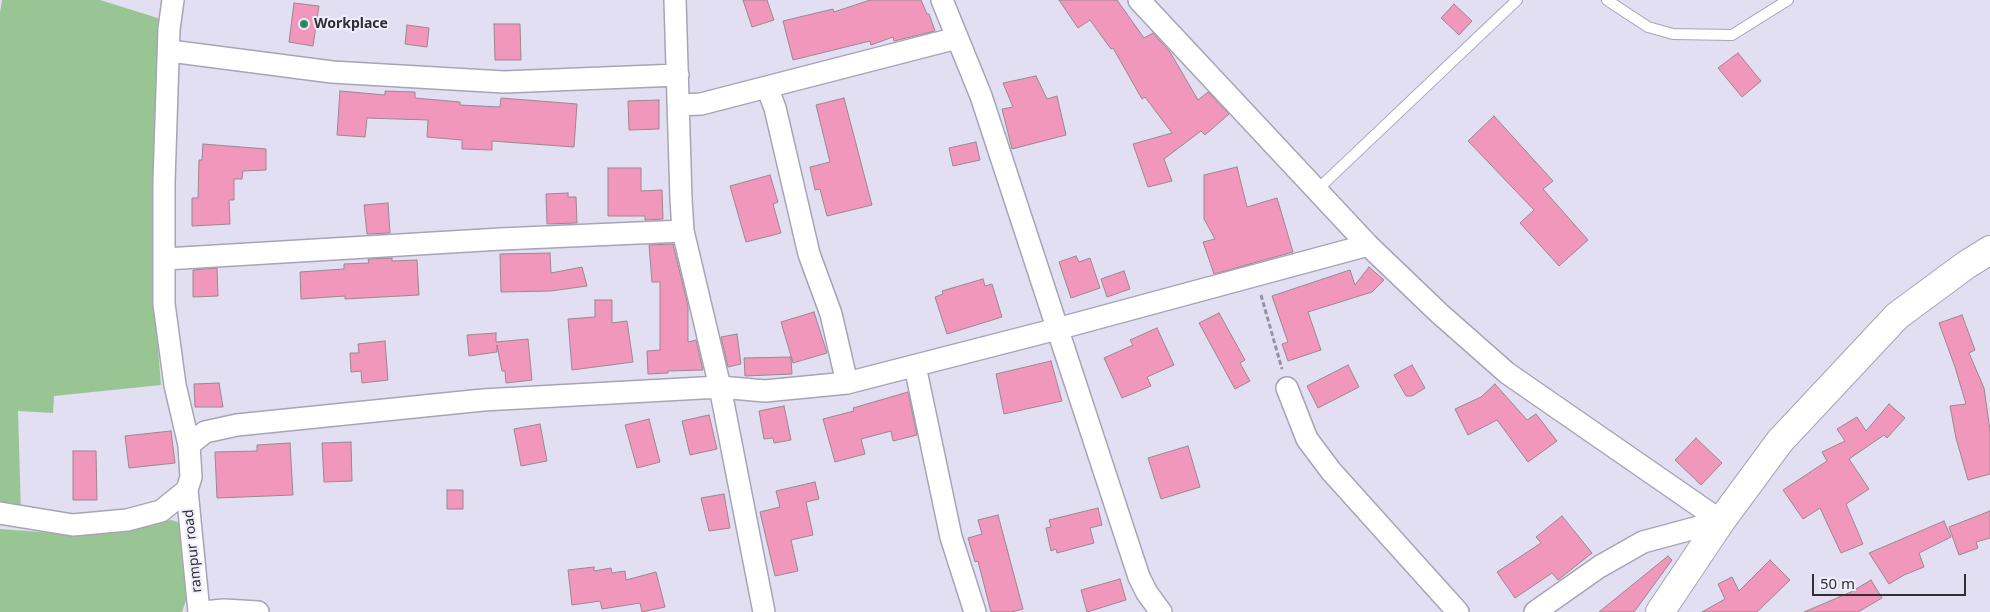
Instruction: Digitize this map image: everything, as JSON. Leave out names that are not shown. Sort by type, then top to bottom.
[{"type":"main road","points":[[1660,612],[1721,521],[1780,441],[1897,316],[1966,265],[1990,250]]},
{"type":"street","name":"rampur road","points":[[174,0],[169,29],[170,52],[164,182],[164,304],[175,385],[189,445],[191,477],[187,490],[199,612]]},
{"type":"street","points":[[675,0],[681,200],[684,232],[720,387],[764,612]]},
{"type":"street","points":[[942,0],[981,96],[1139,576],[1147,592],[1161,612]]},
{"type":"street","points":[[1139,0],[1318,189],[1368,245],[1439,313],[1507,373],[1721,521]]},
{"type":"street","points":[[679,105],[701,104],[957,38]]},
{"type":"street","points":[[170,52],[332,72],[504,82],[678,75]]},
{"type":"street","points":[[767,87],[775,108],[809,254],[831,314],[847,382]]},
{"type":"street","points":[[165,259],[501,239],[684,232]]},
{"type":"street","points":[[189,445],[205,432],[237,425],[482,400],[720,387],[765,391],[847,382],[1057,329],[1368,245]]},
{"type":"street","points":[[915,366],[952,537],[975,612]]},
{"type":"street","points":[[1287,388],[1308,439],[1331,471],[1458,612]]},
{"type":"street","points":[[0,513],[73,525],[127,520],[161,511],[187,490]]},
{"type":"street","points":[[1535,612],[1599,567],[1644,542],[1721,521]]},
{"type":"street","points":[[203,612],[224,610],[258,612]]},
{"type":"lane","points":[[1318,189],[1517,0]]},
{"type":"lane","points":[[1606,0],[1648,27],[1674,34],[1732,35],[1788,0]]},
{"type":"path","points":[[1256,276],[1287,388]]},
{"type":"green space","points":[[2,0],[100,0],[161,19],[157,179],[152,239],[153,283],[161,385],[54,396],[53,413],[18,411],[21,514],[0,512],[0,13]]},
{"type":"green space","points":[[171,520],[178,522],[181,527],[189,592],[182,612],[0,612],[0,529],[80,535],[109,533]]},
{"type":"building","points":[[743,0],[767,0],[774,20],[752,27]]},
{"type":"building","points":[[870,0],[921,0],[927,14],[929,14],[935,31],[894,41],[893,37],[871,45],[870,41],[793,60],[783,21],[833,9],[834,12]]},
{"type":"building","points":[[1059,0],[1117,0],[1144,38],[1153,33],[1170,52],[1198,100],[1208,92],[1229,114],[1205,135],[1201,131],[1164,159],[1172,181],[1148,187],[1133,144],[1172,133],[1145,97],[1142,99],[1113,48],[1111,49],[1090,20],[1078,28]]},
{"type":"building","name":"Workplace","points":[[294,3],[319,6],[313,46],[289,42]]},
{"type":"building","points":[[1454,4],[1472,21],[1459,35],[1441,18]]},
{"type":"building","points":[[494,24],[520,24],[521,60],[495,60]]},
{"type":"building","points":[[407,25],[429,28],[427,47],[405,44]]},
{"type":"building","points":[[1738,53],[1761,81],[1742,97],[1718,68]]},
{"type":"building","points":[[1036,76],[1047,99],[1057,96],[1066,135],[1012,149],[1002,109],[1013,107],[1003,83]]},
{"type":"building","points":[[340,91],[385,95],[385,91],[415,92],[415,98],[460,102],[460,105],[500,107],[501,98],[577,104],[574,147],[492,141],[492,150],[462,149],[462,140],[427,137],[428,120],[367,118],[365,137],[337,135]]},
{"type":"building","points":[[844,98],[872,205],[827,216],[820,189],[815,190],[810,167],[830,162],[816,105]]},
{"type":"building","points":[[659,100],[659,129],[629,130],[628,101]]},
{"type":"building","points":[[1494,116],[1553,181],[1543,189],[1588,240],[1559,266],[1520,223],[1534,210],[1468,141]]},
{"type":"building","points":[[976,142],[980,160],[953,166],[949,148]]},
{"type":"building","points":[[203,144],[266,149],[266,170],[243,171],[242,179],[234,179],[234,200],[229,200],[230,224],[192,226],[192,198],[198,198],[199,160],[202,160]]},
{"type":"building","points":[[1237,167],[1247,207],[1277,198],[1293,252],[1214,274],[1203,242],[1215,239],[1204,219],[1204,175]]},
{"type":"building","points":[[608,168],[641,168],[641,191],[662,190],[663,219],[645,220],[645,216],[608,216]]},
{"type":"building","points":[[770,175],[778,202],[773,204],[781,233],[746,242],[730,186]]},
{"type":"building","points":[[568,193],[568,197],[576,197],[577,223],[547,224],[546,194]]},
{"type":"building","points":[[388,203],[390,233],[367,234],[364,205]]},
{"type":"building","points":[[673,244],[688,306],[688,342],[696,340],[703,370],[668,371],[668,373],[648,374],[647,351],[660,350],[660,282],[652,282],[649,245]]},
{"type":"building","points":[[550,253],[551,273],[582,267],[587,286],[551,291],[501,292],[500,254]]},
{"type":"building","points":[[1076,256],[1079,262],[1090,258],[1100,288],[1071,298],[1059,262]]},
{"type":"building","points":[[392,258],[392,261],[417,260],[419,295],[345,299],[345,296],[301,299],[300,272],[344,269],[344,264],[369,263],[368,259]]},
{"type":"building","points":[[1369,267],[1384,280],[1372,292],[1308,312],[1321,350],[1288,361],[1282,344],[1288,342],[1272,296],[1350,270],[1355,285]]},
{"type":"building","points":[[217,268],[218,296],[193,297],[193,270]]},
{"type":"building","points":[[1124,271],[1130,289],[1107,297],[1101,279]]},
{"type":"building","points":[[983,279],[985,286],[992,284],[1002,317],[947,334],[935,297],[943,294],[942,291]]},
{"type":"building","points":[[595,300],[612,300],[612,323],[627,321],[633,362],[572,370],[568,319],[595,317]]},
{"type":"building","points":[[814,312],[827,353],[793,363],[781,322]]},
{"type":"building","points":[[1219,313],[1245,360],[1240,363],[1250,381],[1235,389],[1199,323]]},
{"type":"building","points":[[1962,315],[1975,350],[1969,353],[1984,388],[1990,430],[1990,474],[1968,480],[1956,438],[1950,406],[1966,404],[1939,323]]},
{"type":"building","points":[[1157,328],[1174,365],[1147,377],[1151,386],[1122,398],[1104,358],[1133,345],[1130,340]]},
{"type":"building","points":[[496,333],[496,342],[528,339],[532,380],[506,383],[505,371],[502,371],[497,345],[497,352],[469,356],[467,335]]},
{"type":"building","points":[[737,334],[741,364],[728,367],[721,337]]},
{"type":"building","points":[[385,341],[388,380],[362,383],[361,371],[351,372],[350,353],[359,353],[358,344]]},
{"type":"building","points":[[791,357],[792,374],[745,376],[744,358]]},
{"type":"building","points":[[1051,361],[1062,401],[1004,414],[996,374]]},
{"type":"building","points":[[1348,365],[1359,387],[1318,408],[1307,386]]},
{"type":"building","points":[[1412,365],[1425,388],[1412,396],[1406,396],[1394,375]]},
{"type":"building","points":[[219,383],[223,407],[195,407],[194,384]]},
{"type":"building","points":[[1495,384],[1527,420],[1536,414],[1557,441],[1528,462],[1497,420],[1468,435],[1455,409],[1481,397]]},
{"type":"building","points":[[908,392],[917,435],[893,441],[891,431],[861,439],[865,454],[835,462],[823,419],[854,411],[853,408]]},
{"type":"building","points":[[1889,404],[1905,418],[1887,438],[1884,435],[1849,459],[1869,489],[1846,504],[1863,544],[1841,553],[1820,508],[1803,519],[1783,490],[1827,461],[1822,452],[1845,441],[1837,429],[1857,417],[1866,431]]},
{"type":"building","points":[[784,406],[791,440],[774,443],[773,438],[764,439],[759,411]]},
{"type":"building","points":[[709,415],[717,449],[690,455],[682,421]]},
{"type":"building","points":[[649,419],[660,462],[637,468],[625,425]]},
{"type":"building","points":[[540,424],[547,461],[521,466],[514,429]]},
{"type":"building","points":[[171,431],[175,463],[129,468],[125,436]]},
{"type":"building","points":[[1696,438],[1722,463],[1701,485],[1675,460]]},
{"type":"building","points":[[351,442],[352,481],[324,482],[322,443]]},
{"type":"building","points":[[290,443],[293,495],[217,498],[215,452],[257,451],[257,445]]},
{"type":"building","points":[[1188,446],[1200,487],[1161,499],[1148,458]]},
{"type":"building","points":[[73,451],[96,451],[97,500],[73,500]]},
{"type":"building","points":[[815,482],[819,499],[806,502],[813,535],[791,540],[798,571],[775,576],[760,512],[780,507],[776,491]]},
{"type":"building","points":[[447,490],[463,490],[463,509],[447,509]]},
{"type":"building","points":[[724,494],[730,528],[709,531],[701,498]]},
{"type":"building","points":[[1098,508],[1102,525],[1090,528],[1094,543],[1057,553],[1056,549],[1051,551],[1046,528],[1051,527],[1049,520]]},
{"type":"building","points":[[1990,511],[1990,538],[1976,542],[1978,548],[1959,555],[1949,527]]},
{"type":"building","points":[[998,515],[1023,609],[1011,612],[991,612],[978,561],[975,562],[968,538],[982,534],[978,520]]},
{"type":"building","points":[[1562,516],[1592,553],[1558,580],[1552,573],[1515,598],[1497,572],[1541,543],[1536,537]]},
{"type":"building","points":[[1944,521],[1951,537],[1919,553],[1924,567],[1904,575],[1889,584],[1869,553]]},
{"type":"building","points":[[1668,556],[1672,560],[1634,612],[1599,612]]},
{"type":"building","points":[[1770,560],[1790,580],[1757,612],[1702,612],[1725,599],[1718,584],[1732,577],[1739,591]]},
{"type":"building","points":[[594,567],[594,571],[611,568],[612,573],[625,571],[626,580],[656,572],[665,607],[642,612],[640,603],[602,609],[600,601],[572,605],[568,570]]},
{"type":"building","points":[[1120,579],[1126,600],[1087,612],[1081,590]]},
{"type":"building","points":[[1871,580],[1882,598],[1858,612],[1804,612],[1851,592]]},
{"type":"place","name":"Workplace","points":[[304,24]]}]
